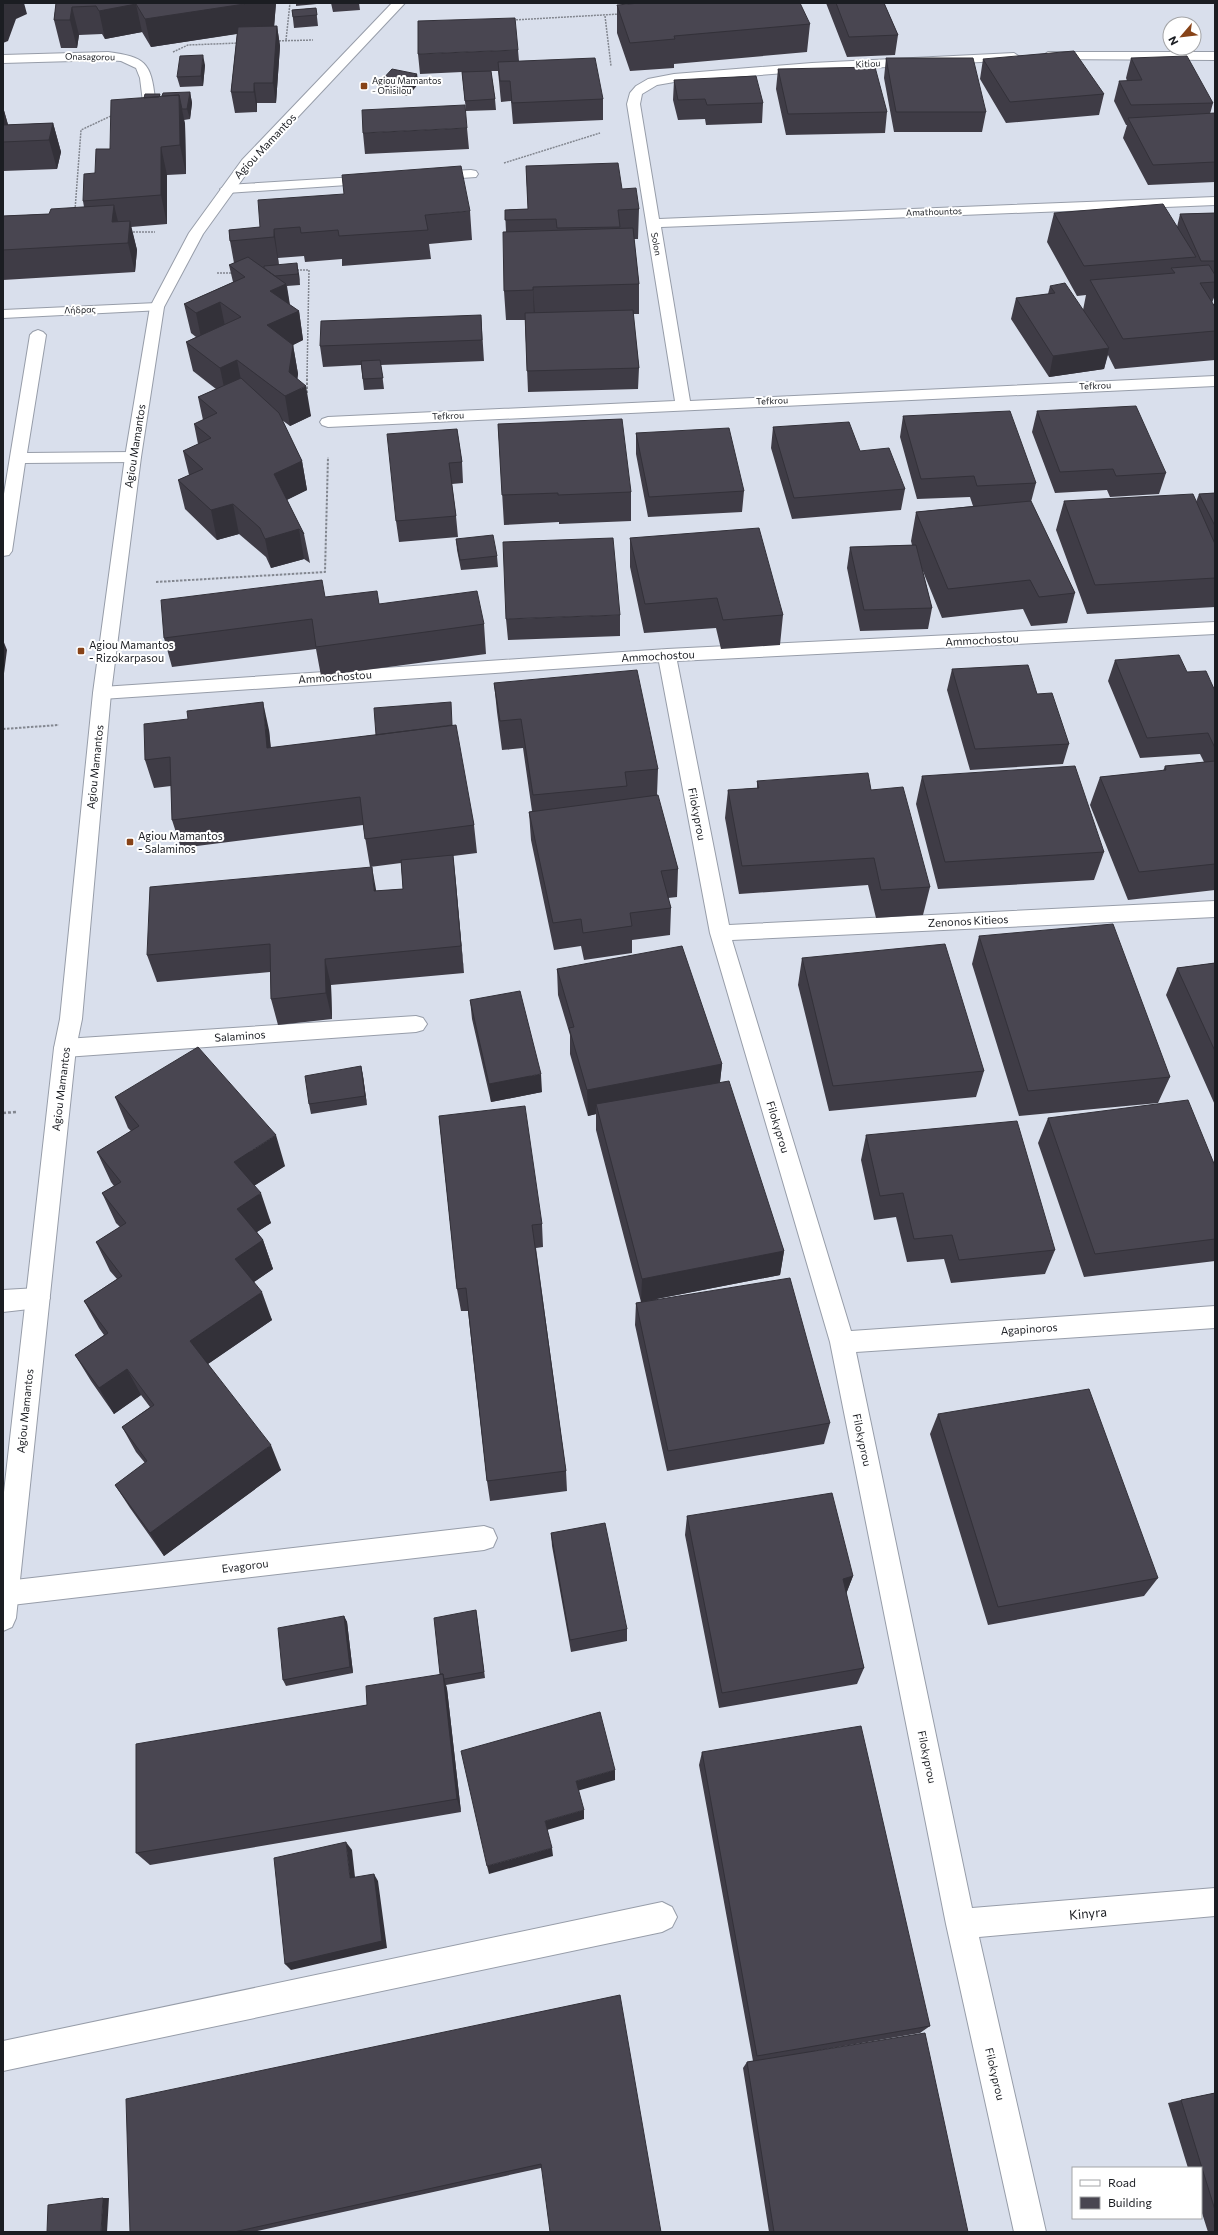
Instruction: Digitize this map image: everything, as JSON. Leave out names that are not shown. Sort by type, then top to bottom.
[{"type":"street","name":"Agiou Mamantos","points":[[4,1606],[65,1048],[71,1019],[102,693],[133,457],[157,307],[175,270],[196,233],[247,163],[399,3]]},
{"type":"street","name":"Onasagorou","points":[[3,59],[108,56],[124,58],[141,66]]},
{"type":"street","name":"Kitiou","points":[[642,87],[660,80],[687,76],[812,67],[1028,57],[1215,56]]},
{"type":"street","points":[[141,66],[146,78],[148,99]]},
{"type":"street","name":"Solon","points":[[642,87],[634,100],[636,121],[684,405]]},
{"type":"street","points":[[416,177],[471,174]]},
{"type":"street","points":[[227,189],[384,179]]},
{"type":"street","name":"Amathountos","points":[[653,223],[1215,202]]},
{"type":"street","name":"Λήδρας","points":[[3,314],[157,307]]},
{"type":"street","points":[[3,551],[38,334]]},
{"type":"street","name":"Tefkrou","points":[[328,422],[1215,381]]},
{"type":"street","points":[[18,458],[133,457]]},
{"type":"street","name":"Ammochostou","points":[[102,693],[667,655],[1215,628]]},
{"type":"street","name":"Filokyprou","points":[[667,655],[720,933],[842,1342],[961,1924],[1030,2232]]},
{"type":"street","name":"Zenonos Kitieos","points":[[720,933],[1215,909]]},
{"type":"street","name":"Salaminos","points":[[65,1048],[416,1024]]},
{"type":"street","points":[[3,1301],[38,1298]]},
{"type":"street","name":"Agapinoros","points":[[842,1342],[1215,1317]]},
{"type":"street","name":"Evagorou","points":[[4,1606],[484,1538]]},
{"type":"street","name":"Kinyra","points":[[961,1924],[1215,1902]]},
{"type":"street","points":[[3,2056],[662,1917]]},
{"type":"path","points":[[286,40],[290,3]]},
{"type":"path","points":[[511,20],[620,14]]},
{"type":"path","points":[[605,16],[612,71],[642,87]]},
{"type":"path","points":[[271,41],[365,39]]},
{"type":"path","points":[[141,66],[188,45],[240,42]]},
{"type":"path","points":[[74,215],[81,130],[148,99]]},
{"type":"path","points":[[471,174],[636,121]]},
{"type":"path","points":[[127,232],[196,233]]},
{"type":"path","points":[[175,270],[214,274],[237,273]]},
{"type":"path","points":[[116,584],[325,572],[328,422],[307,411],[309,270],[293,270]]},
{"type":"path","points":[[3,729],[99,722]]},
{"type":"building","points":[[56,3],[251,3],[145,19],[136,4],[99,11],[96,6],[72,7],[70,20],[54,20]]},
{"type":"building","points":[[640,3],[800,3],[810,24],[674,36],[675,39],[630,43],[617,5]]},
{"type":"building","points":[[836,3],[884,3],[898,35],[849,37]]},
{"type":"building","points":[[316,8],[317,15],[293,17],[292,10]]},
{"type":"building","points":[[515,18],[518,50],[418,54],[418,21]]},
{"type":"building","points":[[277,26],[273,83],[254,83],[254,92],[231,92],[238,27]]},
{"type":"building","points":[[1074,51],[1104,94],[1010,102],[983,59]]},
{"type":"building","points":[[203,55],[201,76],[177,77],[180,56]]},
{"type":"building","points":[[1187,56],[1213,103],[1131,105],[1119,81],[1142,80],[1131,58]]},
{"type":"building","points":[[595,58],[603,99],[512,103],[510,81],[500,81],[498,62]]},
{"type":"building","points":[[886,58],[973,58],[986,112],[896,112]]},
{"type":"building","points":[[875,67],[887,112],[788,114],[778,69]]},
{"type":"building","points":[[392,69],[417,74],[407,86],[381,81]]},
{"type":"building","points":[[491,71],[495,99],[465,101],[462,72]]},
{"type":"building","points":[[756,76],[763,103],[707,105],[705,99],[678,100],[674,80]]},
{"type":"building","points":[[190,92],[187,109],[182,109],[179,95],[162,96],[163,93]]},
{"type":"building","points":[[145,94],[160,94],[159,97],[144,98]]},
{"type":"building","points":[[179,95],[180,145],[161,147],[161,195],[83,201],[84,174],[95,173],[96,149],[110,149],[111,100]]},
{"type":"building","points":[[465,105],[467,128],[363,133],[362,110]]},
{"type":"building","points":[[1215,113],[1215,162],[1153,165],[1128,118]]},
{"type":"building","points":[[53,123],[49,140],[3,142],[3,125]]},
{"type":"building","points":[[618,163],[622,189],[636,188],[639,209],[618,210],[620,227],[557,228],[556,219],[505,220],[505,210],[528,209],[526,166]]},
{"type":"building","points":[[461,166],[470,211],[425,215],[428,230],[339,236],[338,230],[301,233],[300,227],[274,229],[274,237],[230,241],[229,230],[260,227],[258,200],[344,194],[342,175]]},
{"type":"building","points":[[1163,204],[1196,257],[1084,266],[1054,213]]},
{"type":"building","points":[[114,205],[112,222],[130,221],[128,243],[3,250],[3,216],[49,214],[51,209]]},
{"type":"building","points":[[1215,213],[1215,261],[1201,261],[1180,214]]},
{"type":"building","points":[[633,228],[639,284],[533,287],[533,290],[504,291],[503,232]]},
{"type":"building","points":[[248,257],[286,284],[270,291],[299,311],[267,325],[293,345],[289,372],[306,386],[285,396],[237,360],[220,368],[186,342],[241,317],[220,302],[196,313],[184,304],[245,277],[229,265]]},
{"type":"building","points":[[297,263],[298,274],[275,276],[264,268],[264,266]]},
{"type":"building","points":[[1209,265],[1215,275],[1215,282],[1200,283],[1215,307],[1215,331],[1123,339],[1090,280],[1175,273],[1171,268]]},
{"type":"building","points":[[1065,283],[1109,348],[1053,356],[1016,298],[1055,293],[1050,286]]},
{"type":"building","points":[[633,310],[639,368],[527,371],[525,313]]},
{"type":"building","points":[[481,315],[482,340],[320,346],[321,321]]},
{"type":"building","points":[[380,360],[383,378],[363,379],[361,361]]},
{"type":"building","points":[[241,378],[279,413],[302,461],[274,474],[304,534],[299,529],[265,539],[260,528],[233,504],[211,510],[178,480],[203,469],[183,451],[211,438],[194,424],[217,413],[198,397]]},
{"type":"building","points":[[1136,406],[1166,473],[1116,476],[1113,469],[1060,472],[1037,411]]},
{"type":"building","points":[[1010,411],[1036,483],[977,486],[974,476],[921,479],[903,416]]},
{"type":"building","points":[[622,419],[631,492],[558,495],[558,493],[502,495],[498,424]]},
{"type":"building","points":[[849,422],[860,451],[889,448],[905,489],[794,498],[773,427]]},
{"type":"building","points":[[729,428],[744,491],[649,497],[636,433]]},
{"type":"building","points":[[457,429],[462,462],[449,463],[456,516],[396,521],[387,434]]},
{"type":"building","points":[[1215,493],[1215,526],[1199,494]]},
{"type":"building","points":[[1193,494],[1215,544],[1215,578],[1095,585],[1064,501]]},
{"type":"building","points":[[1031,501],[1075,593],[1039,597],[1030,580],[948,589],[916,512]]},
{"type":"building","points":[[759,528],[783,615],[723,620],[717,598],[645,604],[630,538]]},
{"type":"building","points":[[493,535],[497,556],[460,560],[456,539]]},
{"type":"building","points":[[613,538],[620,615],[506,619],[503,542]]},
{"type":"building","points":[[916,545],[932,608],[864,610],[850,547]]},
{"type":"building","points":[[322,580],[325,597],[377,591],[379,604],[477,591],[484,624],[316,647],[312,619],[164,638],[161,600]]},
{"type":"building","points":[[1179,655],[1187,672],[1206,671],[1215,691],[1215,748],[1208,733],[1147,738],[1115,660]]},
{"type":"building","points":[[1028,665],[1037,694],[1052,693],[1069,744],[975,749],[952,669]]},
{"type":"building","points":[[637,670],[658,769],[625,772],[627,786],[533,795],[521,719],[500,721],[494,683]]},
{"type":"building","points":[[263,702],[267,748],[456,725],[474,825],[365,839],[360,797],[172,820],[170,757],[145,760],[144,724],[188,719],[187,711]]},
{"type":"building","points":[[451,702],[452,725],[376,735],[374,708]]},
{"type":"building","points":[[1215,761],[1215,864],[1139,872],[1100,777],[1166,770],[1165,766]]},
{"type":"building","points":[[1075,766],[1104,852],[945,862],[922,776]]},
{"type":"building","points":[[868,773],[871,790],[903,787],[930,887],[881,890],[874,858],[742,866],[728,790],[759,788],[757,781]]},
{"type":"building","points":[[658,795],[678,869],[661,871],[671,908],[630,913],[632,926],[583,933],[581,919],[553,923],[529,812]]},
{"type":"building","points":[[453,855],[461,946],[325,959],[326,993],[271,999],[270,944],[147,955],[150,887],[372,867],[374,891],[403,889],[401,860]]},
{"type":"building","points":[[1113,924],[1170,1077],[1028,1091],[979,936]]},
{"type":"building","points":[[945,944],[984,1071],[833,1086],[802,958]]},
{"type":"building","points":[[682,946],[722,1064],[587,1090],[569,1028],[574,1027],[557,969]]},
{"type":"building","points":[[1215,963],[1215,1051],[1177,968]]},
{"type":"building","points":[[520,991],[541,1074],[489,1084],[470,1000]]},
{"type":"building","points":[[198,1047],[276,1135],[234,1162],[261,1193],[237,1209],[263,1240],[235,1259],[262,1292],[190,1341],[271,1445],[150,1533],[115,1485],[147,1461],[122,1427],[154,1405],[127,1369],[99,1388],[75,1355],[108,1333],[84,1301],[122,1276],[96,1242],[126,1223],[102,1193],[121,1182],[97,1152],[139,1126],[115,1097]]},
{"type":"building","points":[[361,1066],[365,1096],[309,1104],[305,1076]]},
{"type":"building","points":[[729,1081],[784,1251],[642,1279],[596,1104]]},
{"type":"building","points":[[1188,1100],[1215,1166],[1215,1239],[1095,1254],[1048,1118]]},
{"type":"building","points":[[525,1106],[542,1224],[532,1225],[566,1471],[487,1481],[466,1288],[457,1289],[439,1116]]},
{"type":"building","points":[[1017,1121],[1055,1250],[959,1260],[952,1235],[914,1239],[903,1193],[880,1196],[866,1135]]},
{"type":"building","points":[[790,1278],[830,1423],[668,1451],[636,1303]]},
{"type":"building","points":[[1089,1389],[1158,1578],[998,1607],[938,1414]]},
{"type":"building","points":[[832,1493],[853,1576],[843,1579],[864,1668],[722,1693],[687,1516]]},
{"type":"building","points":[[605,1523],[627,1629],[570,1640],[551,1533]]},
{"type":"building","points":[[476,1610],[484,1672],[444,1679],[443,1674],[440,1674],[434,1618]]},
{"type":"building","points":[[344,1616],[350,1667],[283,1680],[278,1628]]},
{"type":"building","points":[[443,1674],[457,1799],[136,1853],[136,1744],[367,1705],[366,1686]]},
{"type":"building","points":[[600,1712],[615,1770],[576,1781],[584,1810],[545,1821],[552,1848],[487,1866],[461,1751]]},
{"type":"building","points":[[861,1726],[930,2026],[757,2056],[702,1752]]},
{"type":"building","points":[[346,1842],[350,1878],[374,1874],[382,1941],[285,1964],[274,1858]]},
{"type":"building","points":[[620,1995],[661,2232],[550,2232],[541,2164],[234,2232],[130,2232],[126,2099]]},
{"type":"building","points":[[925,2033],[968,2232],[774,2232],[747,2062]]},
{"type":"building","points":[[1215,2093],[1215,2210],[1202,2167],[1181,2100]]},
{"type":"building","points":[[103,2198],[101,2232],[47,2232],[48,2205]]},
{"type":"place","name":"Agiou Mamantos - Onisilou","points":[[364,86]]},
{"type":"place","name":"Agiou Mamantos - Rizokarpasou","points":[[81,651]]},
{"type":"place","name":"Agiou Mamantos - Salaminos","points":[[130,842]]}]
